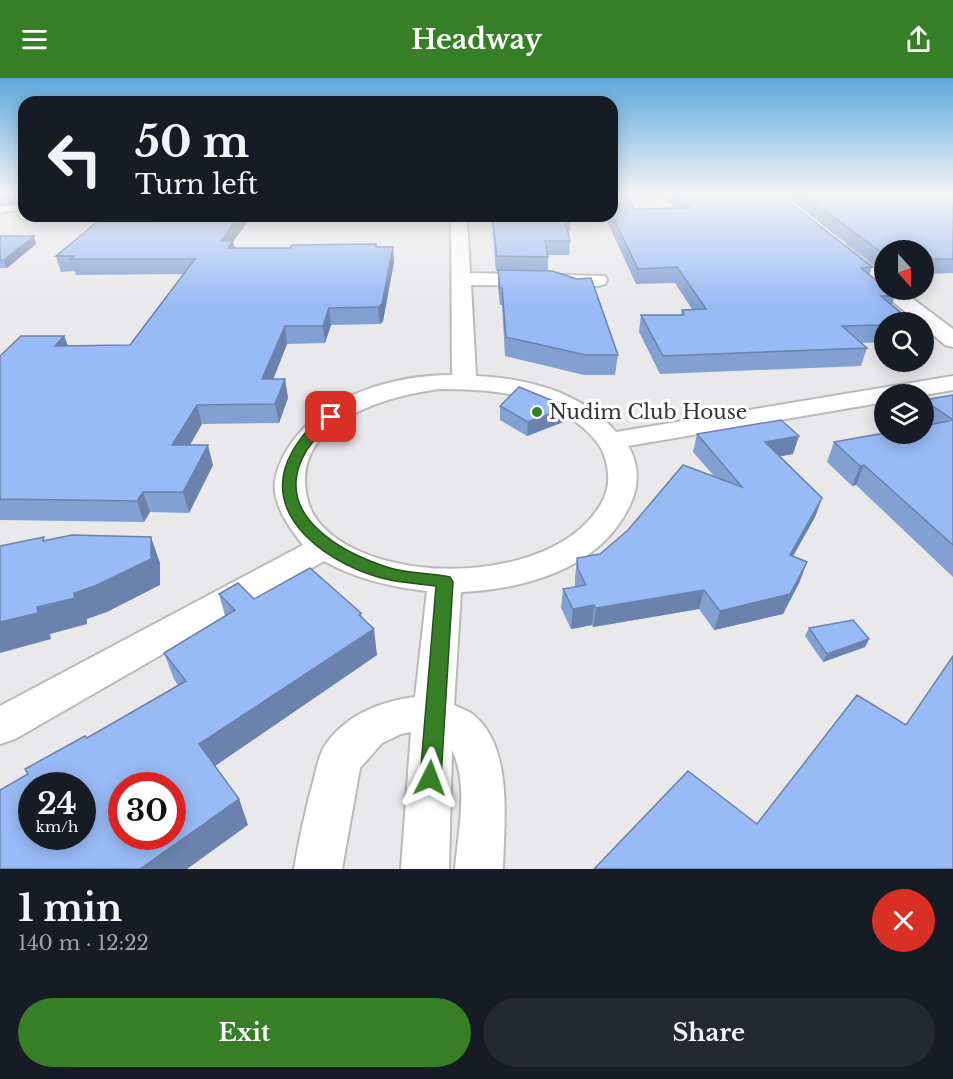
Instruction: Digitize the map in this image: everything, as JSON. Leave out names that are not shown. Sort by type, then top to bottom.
[{"type":"street","points":[[459,231],[464,381]]},
{"type":"street","points":[[823,236],[874,277]]},
{"type":"street","points":[[461,279],[598,280]]},
{"type":"street","points":[[903,300],[953,340]]},
{"type":"street","points":[[464,381],[515,387],[561,402],[598,426],[611,441],[621,460],[623,481],[619,502],[607,523],[586,542],[559,559],[524,572],[486,580],[445,582],[391,574],[367,567],[326,546],[303,522],[297,513],[291,495],[292,469],[303,445],[315,430],[331,417],[370,397],[416,385],[464,381]]},
{"type":"street","points":[[611,441],[953,383]]},
{"type":"street","points":[[0,726],[326,546]]},
{"type":"street","points":[[425,869],[445,582]]},
{"type":"street","points":[[318,869],[325,825],[340,760],[366,730],[395,717],[414,714],[434,715],[456,725],[470,740],[478,760],[483,790],[479,869]]},
{"type":"building","points":[[86,231],[228,231],[221,241],[233,241],[228,248],[376,244],[376,247],[393,247],[382,304],[378,307],[329,308],[323,326],[285,326],[262,379],[285,379],[275,404],[197,405],[172,445],[208,445],[183,492],[143,492],[137,501],[0,499],[0,356],[21,336],[64,336],[55,346],[130,345],[195,259],[70,259],[74,256],[56,256]]},
{"type":"building","points":[[494,231],[567,231],[570,241],[545,241],[548,257],[497,256]]},
{"type":"building","points":[[620,231],[826,231],[872,267],[861,268],[874,278],[874,300],[886,300],[900,312],[874,312],[874,325],[842,326],[867,348],[663,356],[641,315],[684,315],[682,310],[706,309],[677,267],[638,269]]},
{"type":"building","points":[[853,231],[953,231],[953,259],[934,259],[934,240],[874,240],[874,247]]},
{"type":"building","points":[[0,236],[34,236],[4,260],[0,260]]},
{"type":"building","points":[[498,270],[552,271],[577,279],[591,278],[618,355],[586,355],[506,337],[502,288],[500,288]]},
{"type":"building","points":[[519,387],[568,407],[528,422],[500,406]]},
{"type":"building","points":[[953,395],[953,420],[934,407],[934,398]]},
{"type":"building","points":[[781,420],[799,436],[765,442],[822,498],[790,555],[807,562],[790,594],[720,611],[704,590],[596,608],[594,605],[573,609],[563,589],[586,585],[578,569],[577,558],[600,554],[628,530],[683,465],[742,487],[697,434]]},
{"type":"building","points":[[953,420],[953,545],[864,465],[860,466],[834,442],[874,435],[874,444],[934,444],[934,424]]},
{"type":"building","points":[[72,535],[151,537],[151,559],[95,586],[74,593],[75,598],[37,607],[38,613],[0,622],[0,546],[44,537],[43,541]]},
{"type":"building","points":[[310,568],[361,613],[359,615],[374,629],[199,744],[239,799],[186,836],[186,772],[108,772],[108,850],[167,850],[140,869],[0,869],[0,790],[18,780],[18,850],[96,850],[96,772],[27,772],[25,769],[85,736],[87,738],[186,681],[164,653],[235,610],[219,594],[238,583],[254,599]]},
{"type":"building","points":[[853,620],[869,639],[827,654],[809,628]]},
{"type":"building","points":[[953,656],[953,869],[594,869],[688,771],[757,824],[857,695],[906,725]]},
{"type":"place","name":"Nudim Club House","points":[[537,412]]},
{"type":"route","points":[[331,417],[315,430],[294,461],[290,478],[291,495],[297,513],[309,530],[326,546],[345,558],[391,574],[445,582],[430,778]]}]
